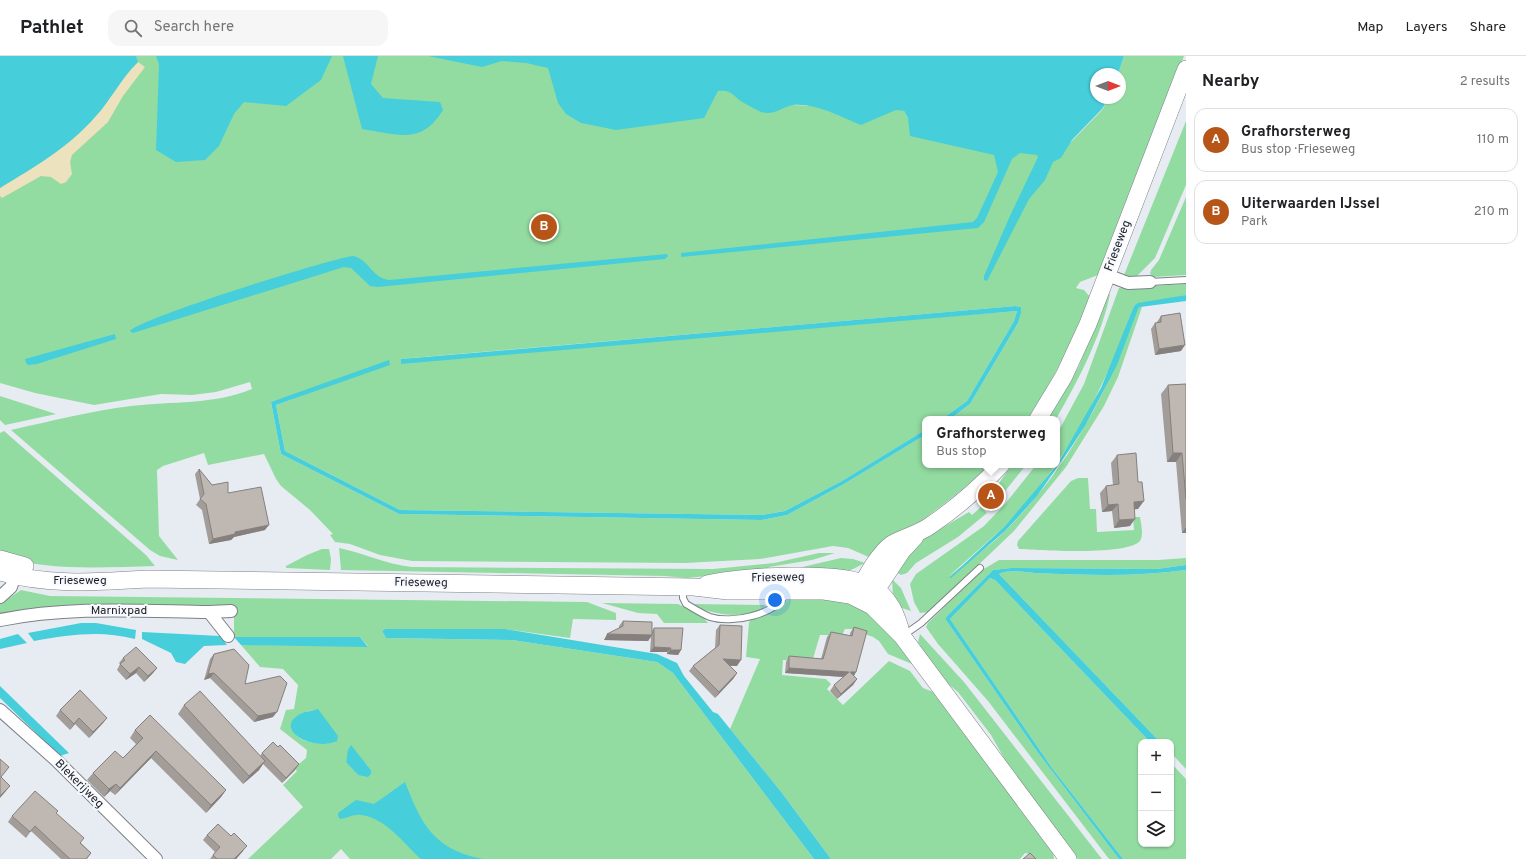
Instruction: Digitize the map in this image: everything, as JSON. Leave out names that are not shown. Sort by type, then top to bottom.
[{"type":"main road","name":"Frieseweg","points":[[1040,416],[1070,365],[1107,275],[1186,69]]},
{"type":"main road","points":[[866,590],[878,559],[892,544],[920,532],[958,504],[998,468]]},
{"type":"main road","name":"Frieseweg","points":[[0,559],[9,577],[90,583],[147,579],[689,587],[728,591],[786,584],[850,595],[866,590],[877,610],[902,636],[1062,855]]},
{"type":"street","points":[[1107,275],[1128,282],[1150,282]]},
{"type":"street","points":[[0,597],[9,577]]},
{"type":"street","name":"Marnixpad","points":[[0,620],[30,614],[68,611],[133,610],[209,612]]},
{"type":"street","points":[[209,612],[232,611]]},
{"type":"street","points":[[209,612],[228,636]]},
{"type":"street","name":"Blekerijweg","points":[[0,710],[56,760],[156,859]]},
{"type":"lane","points":[[1150,282],[1186,280]]},
{"type":"lane","points":[[902,636],[921,623],[980,568]]},
{"type":"lane","points":[[689,587],[683,598],[686,604],[714,618],[739,618],[750,616],[779,604],[786,584]]},
{"type":"green space","points":[[49,56],[751,56],[793,105],[896,109],[904,111],[908,118],[1020,152],[1066,147],[1102,110],[1106,104],[1126,104],[1126,68],[1120,68],[1124,56],[1184,56],[1098,275],[1080,282],[1076,288],[1084,290],[1090,297],[1054,375],[1030,416],[954,416],[970,404],[1018,323],[1021,307],[1016,306],[401,359],[1017,311],[1014,321],[967,401],[946,416],[922,416],[922,432],[842,481],[785,511],[762,515],[400,510],[285,451],[276,405],[390,364],[271,402],[281,454],[399,514],[762,520],[787,515],[844,484],[922,437],[922,468],[986,468],[946,502],[871,558],[848,548],[833,546],[760,559],[685,563],[412,561],[380,555],[350,544],[335,542],[330,535],[333,534],[310,510],[281,486],[264,454],[208,465],[204,453],[163,466],[157,470],[159,536],[178,560],[160,556],[150,550],[11,430],[71,416],[131,406],[193,402],[223,398],[252,389],[250,382],[216,392],[192,395],[161,394],[94,405],[35,393],[0,383],[0,88]]},
{"type":"green space","points":[[1186,121],[1186,185],[1155,258],[1135,278],[1131,279],[1124,275]]},
{"type":"green space","points":[[1186,197],[1186,275],[1154,277],[1150,274],[1151,270],[1159,260]]},
{"type":"green space","points":[[1186,284],[1186,295],[1134,306],[1101,387],[1081,426],[1060,458],[1060,428],[1084,384],[1119,288]]},
{"type":"green space","points":[[1110,294],[1101,326],[1088,358],[1058,416],[1049,416],[1079,366],[1107,296]]},
{"type":"green space","points":[[1142,307],[1118,377],[1104,406],[1066,467],[1014,531],[929,612],[920,613],[914,602],[910,584],[916,574],[984,526],[1005,504],[1034,468],[1054,468],[1005,526],[948,577],[985,549],[1005,531],[1027,508],[1058,468],[1060,468],[1060,465],[1083,429],[1099,400],[1113,371],[1136,311]]},
{"type":"green space","points":[[0,396],[56,414],[5,425],[0,420]]},
{"type":"green space","points":[[4,431],[146,555],[155,566],[56,566],[36,564],[0,555],[0,433]]},
{"type":"green space","points":[[1010,468],[1024,468],[989,511],[983,505],[993,497],[991,494]]},
{"type":"green space","points":[[1078,478],[1088,478],[1090,509],[1096,509],[1097,532],[1134,530],[1133,517],[1140,517],[1142,533],[1140,541],[1132,546],[1118,549],[1063,551],[1019,549],[1017,545],[1018,541],[1071,481]]},
{"type":"green space","points":[[981,507],[987,513],[958,537],[916,563],[907,573],[901,575],[896,572],[918,542],[969,512],[972,515]]},
{"type":"green space","points":[[339,548],[402,566],[412,567],[713,569],[774,563],[819,553],[835,553],[812,560],[769,567],[768,570],[687,578],[664,576],[341,570]]},
{"type":"green space","points":[[322,549],[329,549],[331,559],[330,570],[286,568],[286,566]]},
{"type":"green space","points":[[841,558],[853,559],[865,563],[849,571],[798,568]]},
{"type":"green space","points":[[1186,558],[1186,565],[1157,569],[1011,568],[993,570],[946,617],[946,620],[1036,750],[1119,859],[1109,859],[988,701],[938,644],[926,627],[928,623],[982,570],[999,560],[1158,560]]},
{"type":"green space","points":[[1186,570],[1186,769],[1174,756],[1174,739],[1157,739],[999,574],[1012,571],[1110,575]]},
{"type":"green space","points":[[990,578],[995,580],[1147,739],[1138,739],[1138,847],[1174,847],[1174,766],[1186,779],[1186,859],[1123,859],[1052,768],[950,619]]},
{"type":"green space","points":[[892,579],[901,588],[911,611],[899,607],[893,597]]},
{"type":"green space","points":[[21,590],[50,596],[587,602],[616,613],[616,620],[573,619],[570,638],[505,629],[385,629],[382,631],[386,638],[512,640],[657,662],[673,673],[814,859],[350,859],[341,849],[331,859],[248,859],[303,807],[283,785],[297,771],[294,768],[306,758],[307,750],[280,729],[286,710],[294,709],[298,685],[283,669],[260,667],[241,645],[368,646],[360,637],[234,637],[234,607],[0,616],[0,604]],"holes":[[[318,710],[331,743],[308,742],[298,737],[291,727],[308,711]],[[351,746],[371,770],[358,775],[346,761]]]},
{"type":"green space","points":[[791,597],[829,597],[847,601],[859,607],[879,623],[912,664],[888,654],[879,641],[873,637],[851,629],[845,629],[842,635],[820,635],[812,662],[783,660],[782,675],[826,679],[831,684],[827,689],[843,705],[889,661],[910,671],[923,688],[933,692],[1053,852],[1054,859],[1034,859],[1030,854],[1025,853],[1020,859],[831,859],[782,793],[730,729],[760,659],[746,657],[750,620],[779,608]]},
{"type":"green space","points":[[602,603],[678,604],[703,617],[708,623],[664,623],[657,614],[638,613]]},
{"type":"green space","points":[[693,604],[766,605],[760,610],[751,613],[730,615],[709,611]]},
{"type":"green space","points":[[920,634],[964,682],[1102,859],[1078,859],[1008,765],[991,735],[958,692],[941,678],[918,642]]},
{"type":"sand","points":[[138,62],[145,67],[123,96],[108,122],[72,155],[70,162],[72,174],[66,182],[61,184],[51,177],[41,176],[2,198],[0,196],[0,188],[62,148],[85,128],[101,110],[126,75]]},
{"type":"water","points":[[0,56],[136,56],[138,62],[126,75],[101,110],[85,128],[62,148],[0,188]]},
{"type":"water","points":[[156,56],[332,56],[321,80],[286,106],[244,102],[234,114],[219,146],[205,160],[176,162],[156,150],[159,64]]},
{"type":"water","points":[[343,56],[378,56],[371,84],[383,98],[440,102],[443,110],[435,121],[426,129],[417,133],[397,135],[362,129]]},
{"type":"water","points":[[428,56],[1124,56],[1120,68],[1090,68],[1090,104],[1105,104],[1072,140],[1061,158],[1053,162],[1045,180],[1029,199],[987,281],[984,280],[984,276],[1009,218],[1038,157],[1037,155],[1020,153],[1012,159],[984,222],[978,228],[681,257],[681,253],[973,222],[977,218],[998,172],[994,155],[910,136],[908,118],[904,111],[896,110],[861,125],[828,111],[811,106],[793,105],[770,113],[761,112],[740,101],[727,91],[718,91],[704,118],[616,130],[581,123],[566,114],[558,103],[548,68],[526,63],[502,61],[482,67]]},
{"type":"water","points":[[667,254],[668,256],[665,259],[378,287],[370,286],[351,268],[344,267],[133,333],[130,331],[142,324],[166,314],[235,290],[352,256],[358,257],[373,272],[389,280]]},
{"type":"water","points":[[1186,295],[1186,301],[1140,307],[1138,309],[1117,365],[1085,426],[1060,463],[1060,460],[1101,388],[1134,306],[1138,303]]},
{"type":"water","points":[[1016,306],[1021,307],[1018,323],[970,404],[954,416],[946,416],[967,401],[1014,321],[1017,311],[401,364],[401,359]]},
{"type":"water","points":[[115,334],[116,339],[37,364],[28,365],[26,363],[25,359]]},
{"type":"water","points":[[389,360],[390,365],[276,405],[285,451],[400,510],[762,515],[785,511],[842,481],[922,432],[922,437],[844,484],[787,515],[762,520],[399,514],[281,454],[271,402]]},
{"type":"water","points":[[1054,468],[1057,468],[1037,496],[1005,531],[951,578],[949,578],[1005,526]]},
{"type":"water","points":[[1186,565],[1186,570],[1129,575],[1092,575],[1012,571],[999,574],[1157,739],[1147,739],[995,580],[990,578],[950,619],[1052,768],[1123,859],[1119,859],[1036,750],[946,620],[946,617],[993,570],[1011,568],[1157,569]]},
{"type":"water","points":[[81,623],[96,623],[136,630],[135,639],[122,636],[84,634],[34,641],[28,633]]},
{"type":"water","points":[[385,629],[505,629],[657,654],[677,663],[684,676],[713,712],[718,714],[782,793],[831,859],[814,859],[673,673],[657,662],[512,640],[386,638],[382,631]]},
{"type":"water","points":[[142,632],[220,636],[227,645],[204,646],[185,664],[176,662],[171,653],[142,639]]},
{"type":"water","points":[[18,634],[27,643],[0,649],[0,639]]},
{"type":"water","points":[[234,637],[360,637],[368,647],[241,645]]},
{"type":"water","points":[[0,686],[69,753],[60,756],[0,698]]},
{"type":"water","points":[[318,709],[338,736],[337,741],[328,744],[308,742],[299,738],[293,732],[291,727],[293,720],[302,713]]},
{"type":"water","points":[[351,745],[371,770],[371,774],[368,777],[358,775],[346,762],[348,750]]},
{"type":"water","points":[[405,782],[424,823],[439,840],[462,853],[483,859],[421,859],[394,832],[378,821],[361,815],[340,819],[338,816],[338,813],[356,800],[374,804]]},
{"type":"building","points":[[1180,313],[1185,345],[1159,349],[1155,323],[1161,322],[1161,316]]},
{"type":"building","points":[[1186,384],[1186,499],[1182,453],[1173,453],[1168,385]]},
{"type":"building","points":[[1136,453],[1138,482],[1142,482],[1144,501],[1134,502],[1135,519],[1119,520],[1118,504],[1108,505],[1106,486],[1119,484],[1117,455]]},
{"type":"building","points":[[199,469],[212,485],[228,482],[228,493],[261,487],[269,525],[235,532],[235,534],[213,539],[206,504],[200,499],[204,494]]},
{"type":"building","points":[[623,621],[652,622],[652,635],[607,634],[623,626]]},
{"type":"building","points":[[720,625],[742,626],[741,660],[723,659],[737,673],[719,692],[693,666],[719,645]]},
{"type":"building","points":[[854,627],[867,631],[856,672],[850,672],[857,679],[841,694],[834,685],[849,672],[789,668],[789,656],[823,659],[831,632],[852,636]]},
{"type":"building","points":[[654,628],[683,628],[681,650],[670,650],[671,648],[654,647]]},
{"type":"building","points":[[136,647],[157,668],[148,676],[139,667],[130,674],[120,664],[125,660],[123,658]]},
{"type":"building","points":[[234,649],[249,665],[245,684],[280,676],[287,683],[277,712],[258,716],[214,673],[208,674],[214,654]]},
{"type":"building","points":[[80,690],[107,718],[93,732],[79,718],[74,724],[60,710]]},
{"type":"building","points":[[200,691],[265,761],[249,776],[184,705]]},
{"type":"building","points":[[150,715],[226,790],[211,805],[156,751],[120,788],[116,784],[109,789],[93,773],[115,751],[123,758],[143,738],[135,730]]},
{"type":"building","points":[[273,742],[278,747],[280,745],[299,764],[286,778],[262,753]]},
{"type":"building","points":[[0,759],[9,767],[1,777],[10,786],[0,796]]},
{"type":"building","points":[[35,791],[58,811],[56,813],[84,838],[80,843],[91,853],[86,859],[70,859],[35,826],[30,832],[12,816]]},
{"type":"building","points":[[218,824],[231,836],[234,833],[247,846],[234,859],[217,859],[213,855],[220,847],[207,835]]},
{"type":"building","points":[[1030,853],[1036,859],[1023,859]]},
{"type":"place","name":"Uiterwaarden IJssel","points":[[544,227]]},
{"type":"place","name":"Grafhorsterweg","points":[[991,496]]}]
